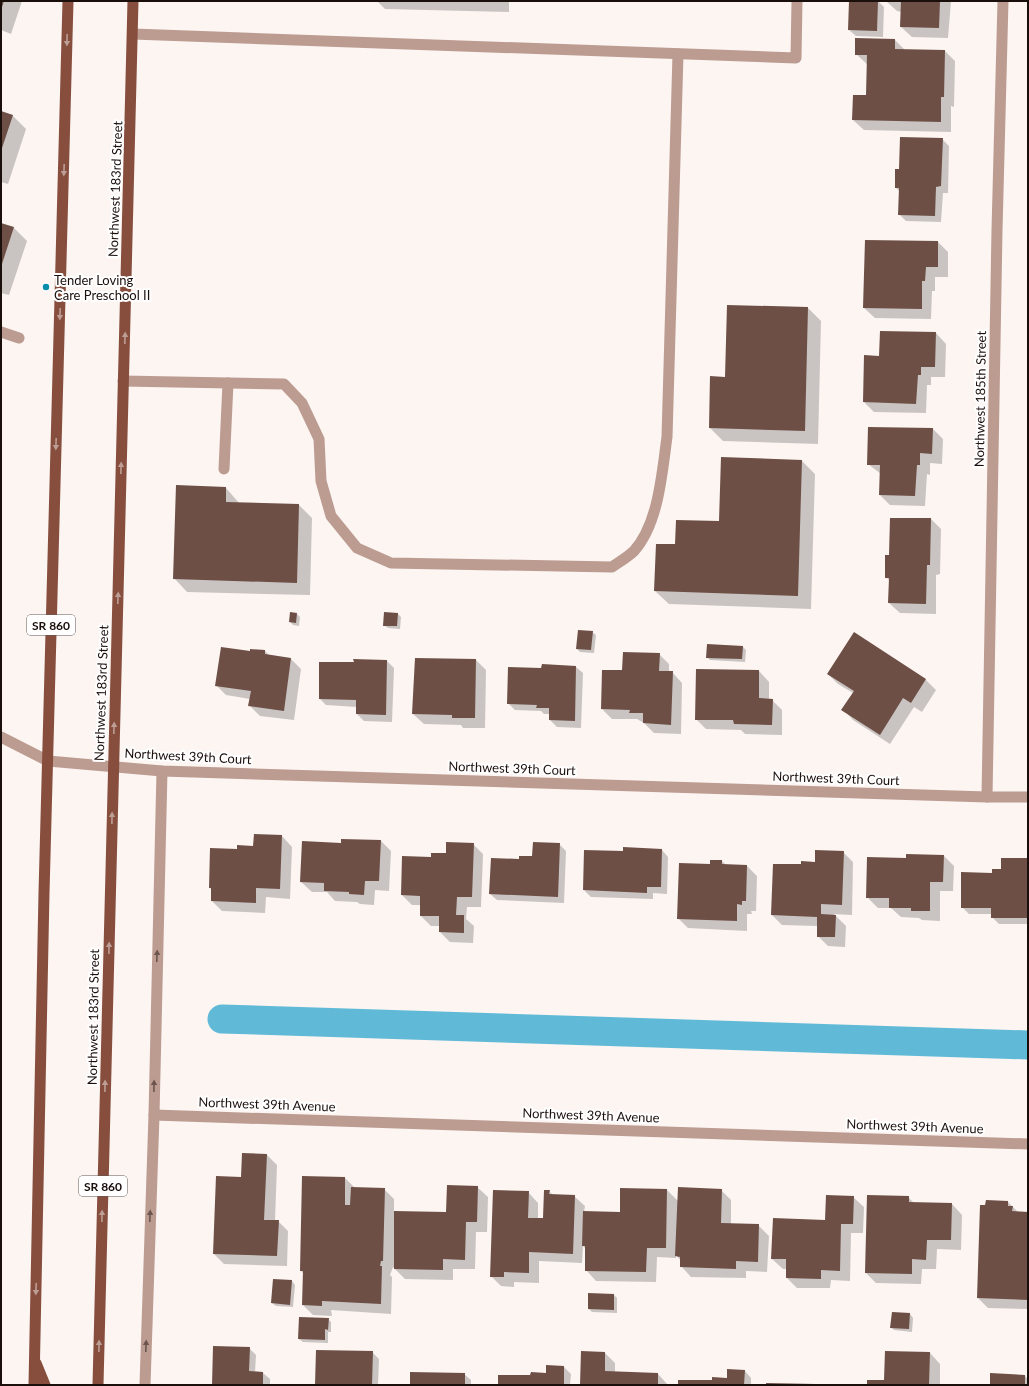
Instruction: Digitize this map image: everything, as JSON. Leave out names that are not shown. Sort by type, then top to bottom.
[{"type":"main road","name":"SR 860","points":[[34,1385],[48,761],[68,1]]},
{"type":"main road","name":"Northwest 183rd Street","points":[[98,1385],[133,1]]},
{"type":"main road","points":[[34,1358],[45,1385]]},
{"type":"street","points":[[133,34],[796,58],[798,1]]},
{"type":"street","name":"Northwest 185th Street","points":[[987,797],[997,230],[1004,1]]},
{"type":"street","points":[[123,381],[284,384],[302,403],[319,438],[321,481],[330,516],[357,548],[391,563],[612,567],[634,551],[647,529],[660,488],[667,437],[678,54]]},
{"type":"street","points":[[1,332],[19,338]]},
{"type":"street","points":[[224,469],[228,383]]},
{"type":"street","name":"Northwest 39th Court","points":[[1,737],[48,761],[162,770],[987,797],[1028,797]]},
{"type":"street","points":[[144,1385],[154,1115],[162,770]]},
{"type":"street","name":"Northwest 39th Avenue","points":[[154,1115],[1028,1144]]},
{"type":"building","points":[[1,1],[4,1],[1,10]]},
{"type":"building","points":[[849,1],[878,1],[877,31],[848,30]]},
{"type":"building","points":[[901,1],[940,1],[939,28],[900,27]]},
{"type":"building","points":[[855,38],[895,39],[895,49],[945,50],[944,97],[941,97],[941,122],[852,120],[853,95],[866,95],[867,55],[855,55]]},
{"type":"building","points":[[1,111],[13,115],[1,151]]},
{"type":"building","points":[[900,137],[943,138],[941,186],[936,187],[935,216],[898,215],[899,188],[895,188],[895,169],[899,169]]},
{"type":"building","points":[[1,223],[14,227],[1,267]]},
{"type":"building","points":[[865,240],[938,241],[938,267],[926,267],[925,281],[922,281],[922,309],[863,308]]},
{"type":"building","points":[[727,305],[808,307],[805,431],[709,428],[710,376],[725,377]]},
{"type":"building","points":[[880,331],[936,332],[935,367],[921,367],[921,375],[918,375],[916,404],[863,402],[864,355],[879,356]]},
{"type":"building","points":[[868,427],[933,428],[932,454],[920,453],[920,465],[917,465],[915,496],[879,495],[880,465],[867,465]]},
{"type":"building","points":[[721,457],[802,460],[798,596],[654,591],[656,544],[675,544],[676,520],[719,521]]},
{"type":"building","points":[[176,485],[226,487],[226,502],[299,504],[297,583],[173,579]]},
{"type":"building","points":[[890,518],[931,518],[930,565],[927,565],[926,604],[888,603],[889,578],[885,578],[885,555],[889,555]]},
{"type":"building","points":[[290,612],[297,613],[296,623],[289,622]]},
{"type":"building","points":[[384,612],[398,613],[397,626],[383,626]]},
{"type":"building","points":[[578,630],[593,631],[591,650],[576,649]]},
{"type":"building","points":[[854,632],[926,679],[911,703],[903,698],[880,735],[841,710],[854,691],[827,674]]},
{"type":"building","points":[[707,644],[743,646],[742,659],[706,658]]},
{"type":"building","points":[[221,647],[250,651],[250,649],[265,650],[265,654],[291,658],[284,711],[248,706],[251,691],[215,686]]},
{"type":"building","points":[[623,652],[660,653],[659,671],[673,671],[671,725],[643,723],[643,713],[629,713],[630,710],[601,709],[602,670],[622,670]]},
{"type":"building","points":[[415,658],[476,659],[475,718],[452,718],[452,715],[412,714]]},
{"type":"building","points":[[353,659],[387,660],[386,715],[356,714],[356,700],[319,699],[319,662],[354,662]]},
{"type":"building","points":[[542,664],[576,666],[575,721],[549,720],[549,708],[536,708],[537,705],[507,704],[508,667],[541,668]]},
{"type":"building","points":[[696,669],[759,670],[759,698],[773,699],[772,725],[734,724],[733,720],[695,720]]},
{"type":"building","points":[[254,834],[282,835],[280,889],[256,888],[256,903],[211,901],[211,888],[209,888],[210,848],[237,849],[237,845],[253,846]]},
{"type":"building","points":[[341,839],[381,840],[379,881],[365,881],[364,895],[349,894],[349,892],[324,891],[324,883],[300,882],[302,841],[341,843]]},
{"type":"building","points":[[446,842],[474,843],[472,897],[457,897],[456,915],[464,915],[464,933],[439,932],[439,916],[420,916],[420,896],[401,895],[402,856],[431,857],[431,853],[446,853]]},
{"type":"building","points":[[533,842],[560,843],[558,897],[489,894],[491,858],[519,859],[519,856],[532,856]]},
{"type":"building","points":[[623,847],[662,849],[661,887],[647,887],[647,893],[583,890],[584,850],[623,851]]},
{"type":"building","points":[[815,850],[844,851],[842,905],[821,904],[821,914],[836,915],[835,937],[817,937],[817,917],[771,915],[773,864],[801,864],[801,861],[815,862]]},
{"type":"building","points":[[906,854],[944,855],[943,882],[930,882],[930,911],[911,911],[911,908],[889,908],[889,898],[866,898],[867,857],[906,858]]},
{"type":"building","points":[[1001,858],[1028,858],[1028,918],[991,918],[991,908],[961,908],[961,872],[992,873],[992,869],[1001,869]]},
{"type":"building","points":[[710,860],[722,860],[722,864],[747,865],[746,901],[742,901],[742,905],[737,904],[737,921],[677,919],[679,863],[710,864]]},
{"type":"building","points":[[242,1153],[267,1154],[264,1220],[279,1220],[277,1256],[213,1254],[216,1176],[241,1177]]},
{"type":"building","points":[[302,1176],[345,1177],[345,1205],[350,1205],[351,1187],[385,1188],[383,1261],[381,1261],[380,1266],[382,1266],[381,1304],[322,1301],[322,1306],[302,1305],[303,1271],[300,1271]]},
{"type":"building","points":[[447,1185],[478,1186],[477,1222],[466,1222],[465,1260],[443,1259],[443,1270],[394,1269],[394,1211],[446,1212]]},
{"type":"building","points":[[678,1187],[722,1189],[721,1223],[759,1224],[758,1262],[736,1261],[736,1269],[680,1267],[680,1257],[675,1256]]},
{"type":"building","points":[[620,1188],[667,1189],[666,1248],[647,1248],[646,1272],[585,1271],[585,1246],[582,1246],[583,1211],[620,1212]]},
{"type":"building","points":[[493,1190],[529,1191],[528,1218],[543,1218],[544,1190],[550,1190],[549,1194],[575,1195],[573,1254],[529,1252],[529,1273],[504,1272],[504,1277],[490,1277]]},
{"type":"building","points":[[826,1195],[854,1196],[853,1224],[841,1224],[840,1271],[821,1270],[821,1279],[786,1278],[786,1259],[771,1259],[773,1218],[825,1220]]},
{"type":"building","points":[[867,1195],[909,1196],[909,1202],[952,1203],[951,1240],[927,1240],[926,1260],[912,1259],[912,1274],[865,1273]]},
{"type":"building","points":[[986,1200],[1008,1201],[1008,1206],[1013,1206],[1012,1211],[1028,1212],[1028,1300],[977,1298],[980,1205],[985,1205]]},
{"type":"building","points":[[273,1279],[292,1280],[290,1305],[271,1303]]},
{"type":"building","points":[[588,1293],[614,1294],[614,1310],[588,1309]]},
{"type":"building","points":[[892,1312],[910,1313],[909,1329],[890,1328]]},
{"type":"building","points":[[299,1317],[329,1318],[328,1330],[325,1329],[325,1340],[298,1339]]},
{"type":"building","points":[[213,1346],[250,1347],[249,1371],[263,1372],[263,1385],[212,1385]]},
{"type":"building","points":[[316,1350],[373,1351],[372,1385],[315,1385]]},
{"type":"building","points":[[581,1351],[605,1352],[605,1371],[658,1373],[658,1385],[580,1385]]},
{"type":"building","points":[[885,1351],[930,1352],[929,1385],[867,1385],[867,1380],[884,1380]]},
{"type":"building","points":[[546,1365],[564,1366],[564,1385],[498,1385],[498,1375],[530,1375],[531,1372],[546,1373]]},
{"type":"building","points":[[727,1369],[745,1370],[744,1385],[678,1385],[678,1380],[712,1380],[712,1377],[727,1378]]},
{"type":"building","points":[[410,1372],[465,1373],[465,1385],[410,1385]]},
{"type":"building","points":[[990,1373],[1025,1375],[1025,1385],[990,1385]]},
{"type":"building","points":[[766,1383],[816,1384],[816,1385],[766,1385]]},
{"type":"waterway","points":[[222,1019],[1028,1045]]},
{"type":"place","name":"Tender Loving Care Preschool II","points":[[46,287]]}]
